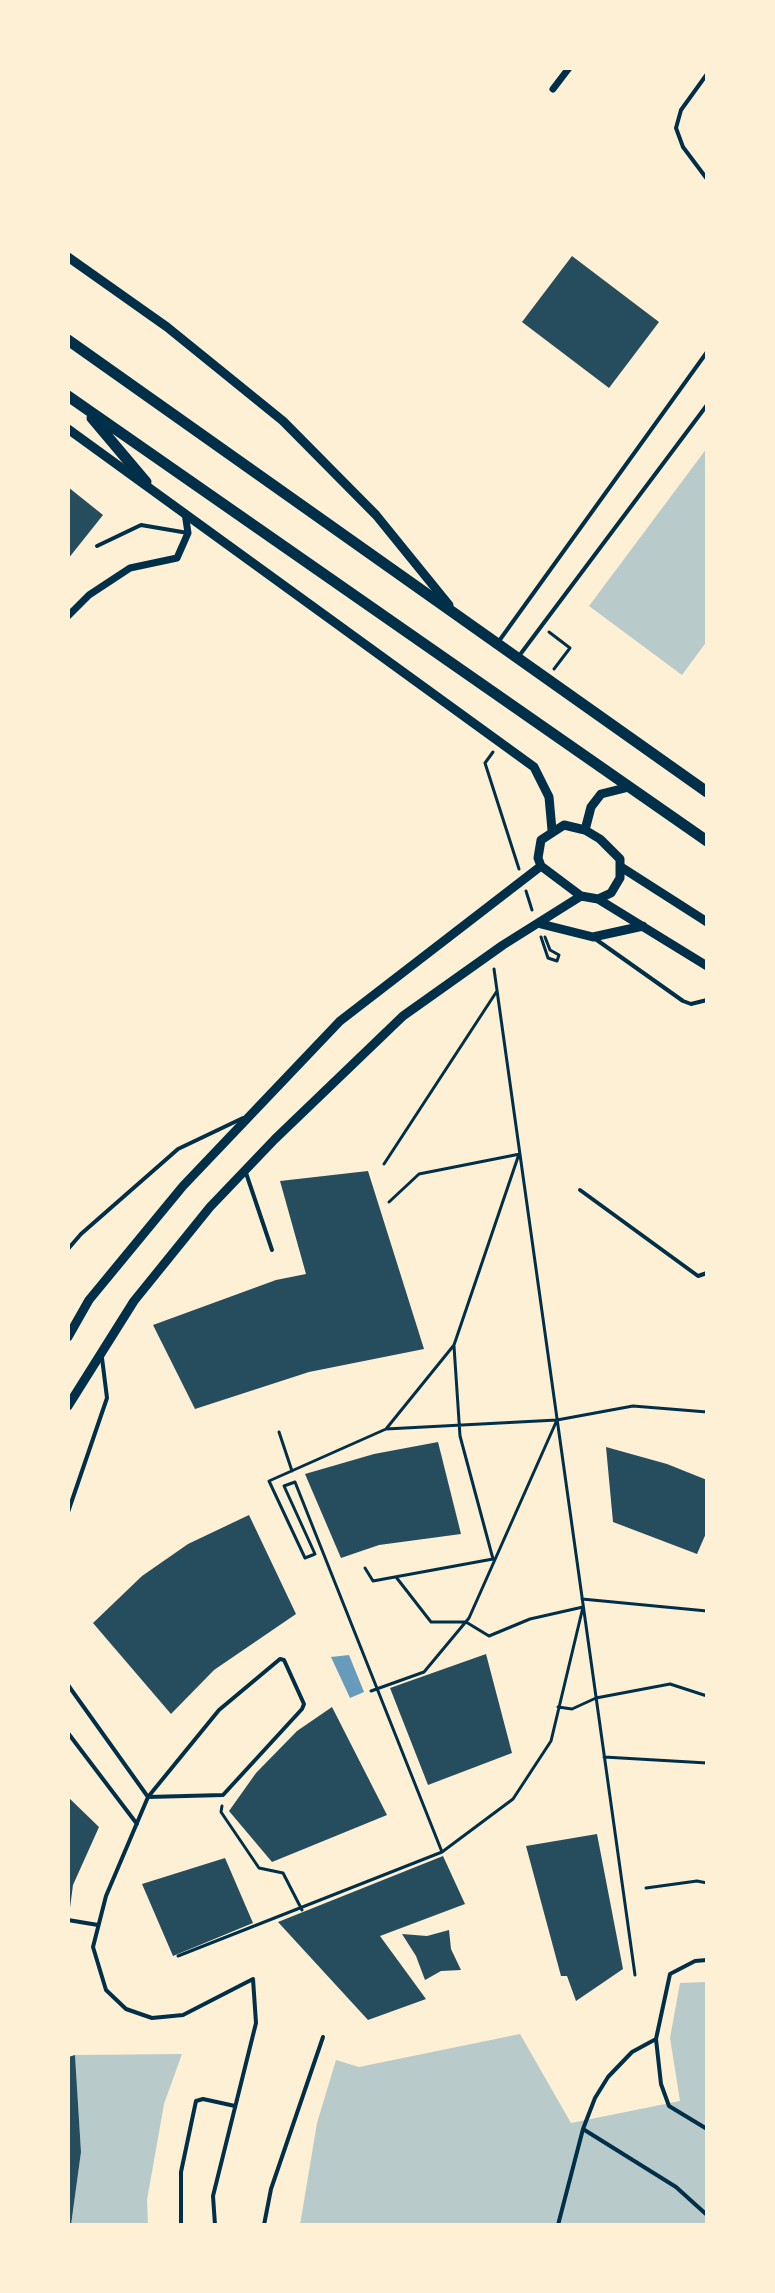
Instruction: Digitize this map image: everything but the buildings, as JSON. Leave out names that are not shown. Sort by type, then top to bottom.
[{"type":"main road","points":[[68,340],[707,792]]},
{"type":"main road","points":[[68,396],[707,841]]},
{"type":"main road","points":[[81,406],[146,482]]},
{"type":"street","points":[[553,89],[569,68]]},
{"type":"street","points":[[68,257],[167,327],[283,421],[376,515],[456,614]]},
{"type":"street","points":[[68,429],[146,482],[534,767],[549,797],[552,830]]},
{"type":"street","points":[[68,616],[89,595],[130,568],[172,561],[188,533],[185,511]]},
{"type":"street","points":[[585,830],[591,807],[601,794],[629,787]]},
{"type":"street","points":[[598,899],[611,893],[620,878],[621,867],[613,850],[585,830],[564,825],[552,830],[538,848],[541,866],[581,896],[598,899],[707,966]]},
{"type":"street","points":[[68,1337],[89,1300],[164,1209],[340,1021],[541,866]]},
{"type":"street","points":[[621,867],[707,922]]},
{"type":"street","points":[[68,1406],[134,1301],[210,1207],[245,1170],[403,1016],[492,953],[539,926],[581,896]]},
{"type":"street","points":[[539,926],[593,937],[643,926]]},
{"type":"lane","points":[[707,74],[681,110],[676,128],[683,147],[707,179]]},
{"type":"lane","points":[[497,643],[707,352]]},
{"type":"lane","points":[[518,658],[707,405]]},
{"type":"lane","points":[[97,546],[141,525],[188,533]]},
{"type":"lane","points":[[593,937],[683,1001],[691,1004],[707,1000]]},
{"type":"lane","points":[[68,1249],[178,1149],[252,1113]]},
{"type":"lane","points":[[245,1170],[272,1250]]},
{"type":"lane","points":[[580,1190],[698,1276],[707,1273]]},
{"type":"lane","points":[[68,1512],[107,1398],[101,1353]]},
{"type":"lane","points":[[148,1797],[223,1795],[302,1709],[304,1704],[284,1660],[280,1659],[219,1710],[148,1797],[106,1896],[93,1947],[106,1990],[126,2009],[152,2018],[183,2015],[253,1979],[256,2023],[213,2196],[215,2225]]},
{"type":"lane","points":[[68,1685],[148,1797]]},
{"type":"lane","points":[[68,1733],[138,1825]]},
{"type":"lane","points":[[68,1920],[99,1925]]},
{"type":"lane","points":[[707,1960],[695,1961],[670,1974],[656,2039],[661,2084],[669,2106],[707,2129]]},
{"type":"lane","points":[[264,2225],[271,2189],[323,2037]]},
{"type":"lane","points":[[558,2225],[583,2129],[608,2077],[632,2052],[656,2039]]},
{"type":"lane","points":[[181,2225],[181,2172],[196,2101],[203,2099],[235,2106]]},
{"type":"lane","points":[[583,2129],[676,2187],[707,2215]]},
{"type":"path","points":[[546,630],[570,648],[553,671]]},
{"type":"path","points":[[501,742],[485,763],[547,950]]},
{"type":"path","points":[[492,953],[635,1975]]},
{"type":"path","points":[[384,1164],[497,991]]},
{"type":"path","points":[[389,1202],[419,1174],[520,1154]]},
{"type":"path","points":[[386,1429],[454,1345],[520,1154]]},
{"type":"path","points":[[454,1345],[459,1423],[493,1559]]},
{"type":"path","points":[[442,1852],[295,1482],[284,1486],[315,1554],[305,1558],[269,1481],[386,1429],[557,1420],[633,1406],[707,1412]]},
{"type":"path","points":[[371,1691],[424,1672],[466,1622],[557,1420]]},
{"type":"path","points":[[279,1432],[292,1471]]},
{"type":"path","points":[[365,1568],[373,1581],[493,1559]]},
{"type":"path","points":[[396,1577],[431,1622],[466,1622],[489,1636],[530,1619],[583,1607]]},
{"type":"path","points":[[582,1599],[707,1611]]},
{"type":"path","points":[[178,1956],[442,1852],[513,1799],[551,1741],[583,1607]]},
{"type":"path","points":[[558,1707],[572,1709],[596,1698],[670,1684],[707,1696]]},
{"type":"path","points":[[604,1757],[707,1763]]},
{"type":"path","points":[[223,1795],[221,1812],[259,1868],[283,1873],[302,1910]]},
{"type":"path","points":[[646,1888],[697,1881],[707,1883]]},
{"type":"shaded area","points":[[707,448],[707,641],[682,675],[589,606]]},
{"type":"shaded area","points":[[707,1982],[707,2225],[300,2225],[317,2123],[336,2060],[359,2067],[520,2034],[571,2123],[680,2101],[670,2038],[680,1983]]},
{"type":"shaded area","points":[[182,2054],[164,2104],[147,2200],[148,2225],[71,2225],[81,2152],[75,2055]]},
{"type":"water","points":[[349,1655],[364,1692],[350,1698],[331,1657]]}]
